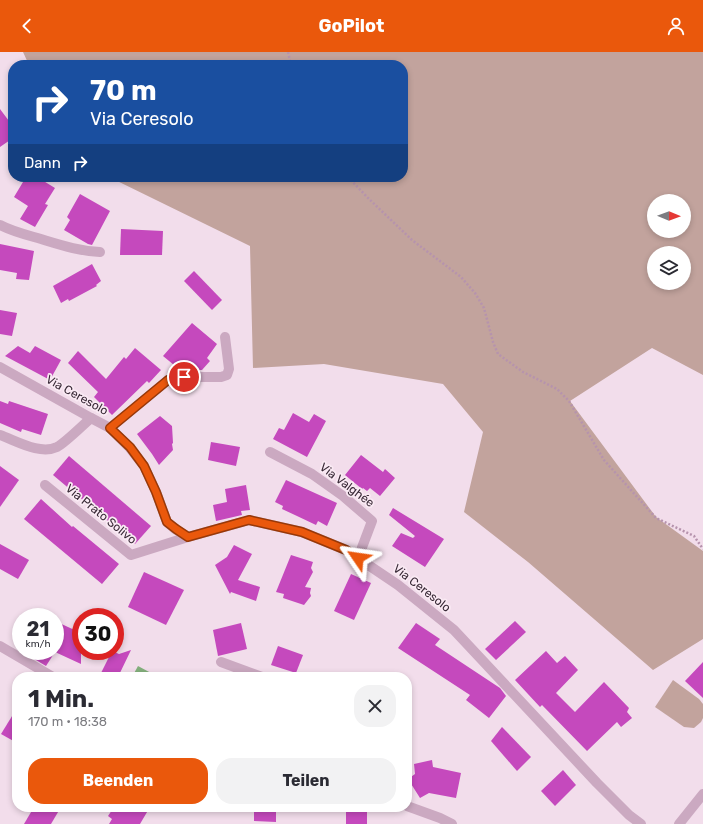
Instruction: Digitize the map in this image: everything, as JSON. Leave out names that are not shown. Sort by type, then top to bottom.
[{"type":"street","points":[[0,225],[11,230],[71,248],[100,252]]},
{"type":"street","points":[[110,428],[168,380],[184,377],[221,377],[227,375],[229,369],[226,337]]},
{"type":"street","name":"Via Ceresolo","points":[[0,367],[110,428],[130,447],[144,466],[156,492],[167,522],[188,537],[249,520],[302,532],[346,550],[398,585],[454,630],[597,783],[629,815],[641,824]]},
{"type":"street","points":[[0,435],[37,448],[48,449],[58,446],[91,418]]},
{"type":"street","name":"Via Valghée","points":[[270,452],[312,474],[343,496],[372,521],[358,558]]},
{"type":"street","name":"Via Prato Solivo","points":[[44,485],[131,555],[188,537]]},
{"type":"street","points":[[0,646],[44,672]]},
{"type":"street","points":[[221,662],[248,672]]},
{"type":"street","points":[[680,824],[703,794]]},
{"type":"street","points":[[412,808],[452,824]]},
{"type":"path","points":[[353,182],[412,240],[461,277],[475,293],[484,308],[493,342],[498,354],[523,372],[557,389],[569,401],[604,460],[656,518],[694,536],[703,549]]},
{"type":"shaded area","points":[[23,52],[703,52],[703,375],[652,348],[570,401],[656,517],[703,551],[703,639],[653,670],[528,562],[464,512],[483,432],[443,384],[324,364],[253,368],[250,246],[119,182],[408,182],[408,60],[27,60]]},
{"type":"shaded area","points":[[138,666],[149,672],[135,672]]},
{"type":"shaded area","points":[[673,680],[699,699],[703,704],[703,718],[694,728],[684,727],[655,707]]},
{"type":"building","points":[[0,109],[8,120],[8,141],[0,147]]},
{"type":"building","points":[[23,182],[45,182],[55,188],[45,204],[48,205],[35,227],[20,219],[28,206],[14,197]]},
{"type":"building","points":[[80,194],[110,211],[92,245],[64,230],[70,220],[67,217]]},
{"type":"building","points":[[121,229],[163,231],[162,255],[120,255]]},
{"type":"building","points":[[0,244],[34,251],[29,280],[16,279],[17,273],[0,270]]},
{"type":"building","points":[[92,264],[101,281],[96,285],[97,286],[69,301],[68,299],[61,303],[53,286]]},
{"type":"building","points":[[194,271],[222,300],[212,310],[184,281]]},
{"type":"building","points":[[0,310],[17,313],[12,336],[0,334]]},
{"type":"building","points":[[192,323],[217,344],[207,358],[210,361],[202,370],[190,370],[185,365],[180,370],[163,356]]},
{"type":"building","points":[[18,346],[30,353],[35,346],[61,360],[50,380],[5,356]]},
{"type":"building","points":[[135,348],[161,370],[149,383],[147,381],[112,415],[94,397],[98,392],[68,363],[78,351],[106,379],[124,357],[126,359]]},
{"type":"building","points":[[0,401],[8,404],[9,401],[48,414],[41,435],[22,429],[21,432],[0,423]]},
{"type":"building","points":[[293,413],[309,422],[314,414],[326,421],[307,457],[273,439],[279,428],[284,430]]},
{"type":"building","points":[[160,416],[172,426],[173,450],[159,465],[137,434]]},
{"type":"building","points":[[211,442],[240,447],[236,466],[208,460]]},
{"type":"building","points":[[361,455],[383,472],[385,469],[395,478],[380,496],[370,488],[367,491],[363,488],[362,489],[345,475]]},
{"type":"building","points":[[69,456],[151,526],[135,544],[53,475]]},
{"type":"building","points":[[0,466],[19,480],[0,507]]},
{"type":"building","points":[[286,480],[337,503],[327,526],[318,521],[316,525],[282,509],[283,506],[275,502]]},
{"type":"building","points":[[246,485],[250,510],[241,511],[242,515],[216,521],[213,505],[227,502],[225,489]]},
{"type":"building","points":[[41,499],[72,527],[73,526],[119,564],[102,584],[24,519]]},
{"type":"building","points":[[393,508],[444,539],[425,567],[392,546],[401,533],[413,538],[415,536],[389,515]]},
{"type":"building","points":[[0,544],[29,560],[18,579],[0,569]]},
{"type":"building","points":[[234,545],[252,554],[238,580],[260,587],[256,601],[231,592],[230,594],[215,565],[227,557]]},
{"type":"building","points":[[291,555],[313,562],[311,568],[313,572],[305,587],[311,588],[311,596],[304,605],[283,598],[284,594],[276,592]]},
{"type":"building","points":[[144,572],[184,590],[166,625],[128,607]]},
{"type":"building","points":[[351,574],[371,583],[354,620],[334,611]]},
{"type":"building","points":[[515,621],[526,632],[496,660],[485,649]]},
{"type":"building","points":[[241,623],[247,649],[218,656],[213,630]]},
{"type":"building","points":[[416,623],[440,639],[435,645],[500,688],[506,696],[489,718],[466,700],[470,695],[398,648]]},
{"type":"building","points":[[64,625],[72,629],[72,660],[64,656]]},
{"type":"building","points":[[278,646],[303,655],[296,672],[271,665]]},
{"type":"building","points":[[131,650],[120,672],[102,672],[108,660],[124,660],[124,652]]},
{"type":"building","points":[[546,651],[557,663],[565,656],[578,670],[556,693],[575,712],[604,682],[629,708],[627,712],[632,718],[621,727],[617,722],[587,751],[542,705],[540,707],[515,680]]},
{"type":"building","points":[[36,660],[50,660],[46,666]]},
{"type":"building","points":[[72,660],[81,660],[81,664]]},
{"type":"building","points":[[703,662],[703,698],[685,681]]},
{"type":"building","points":[[12,716],[12,740],[1,734]]},
{"type":"building","points":[[502,727],[531,757],[517,771],[491,741]]},
{"type":"building","points":[[432,760],[433,767],[461,773],[456,798],[429,793],[420,798],[412,785],[412,776],[415,774],[414,764]]},
{"type":"building","points":[[563,770],[576,785],[555,806],[541,791]]},
{"type":"building","points":[[31,812],[58,812],[51,824],[24,824]]},
{"type":"building","points":[[111,812],[147,812],[140,824],[109,824],[112,819],[108,816]]},
{"type":"building","points":[[254,812],[276,812],[276,822],[254,821]]},
{"type":"building","points":[[346,812],[367,812],[367,824],[346,824]]},
{"type":"route","points":[[184,377],[168,380],[110,428],[130,447],[144,466],[156,492],[167,522],[188,537],[249,520],[302,532],[346,550],[358,558]]}]
